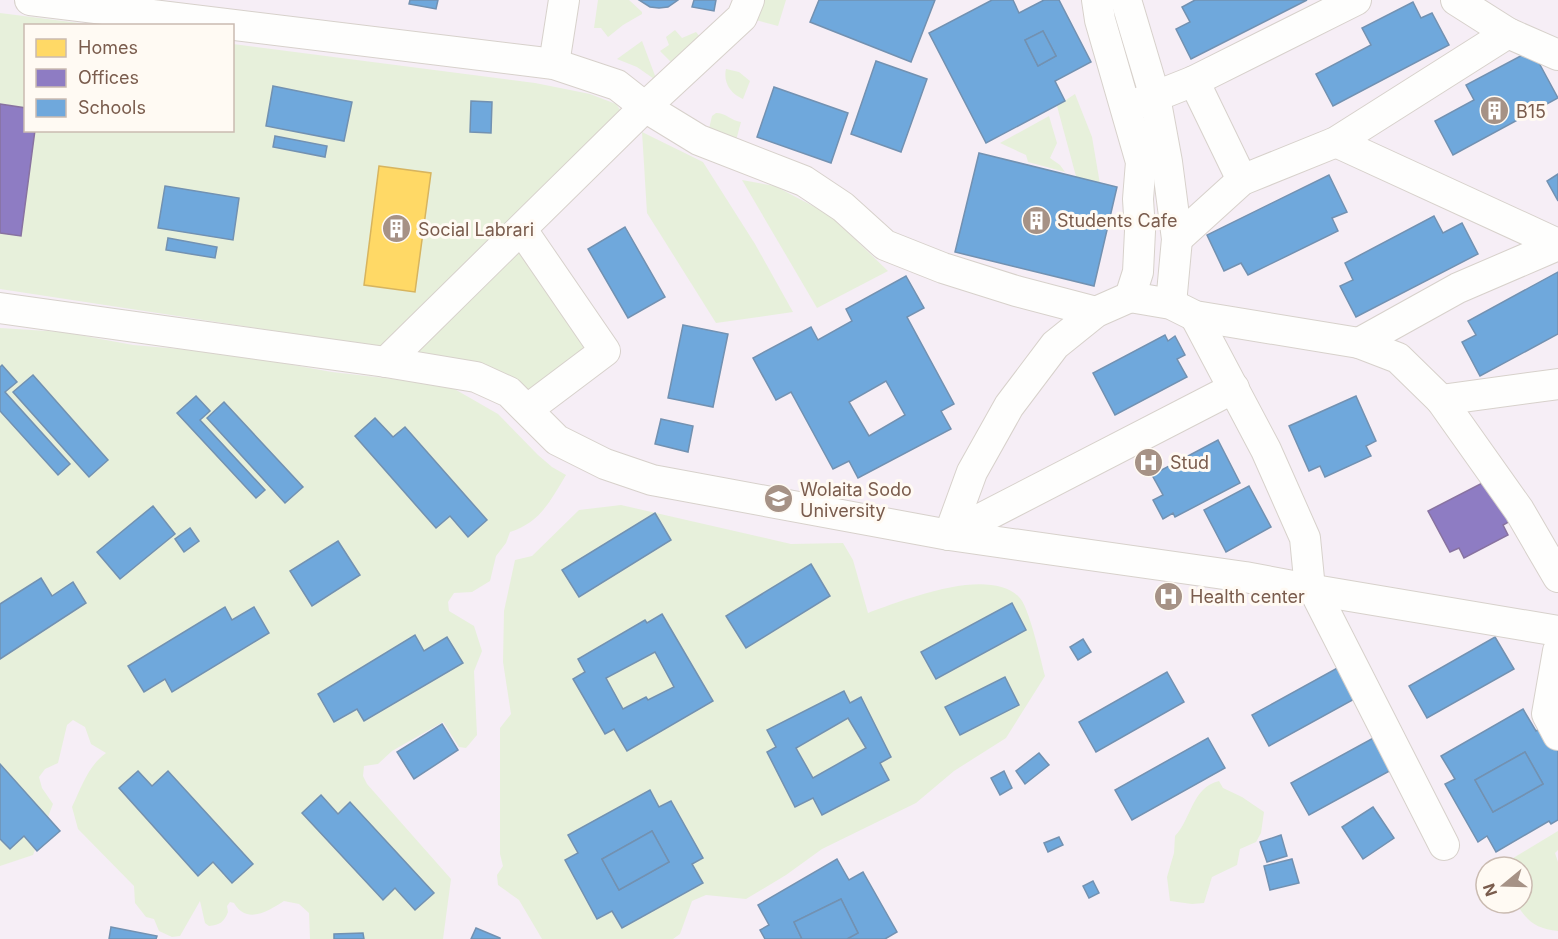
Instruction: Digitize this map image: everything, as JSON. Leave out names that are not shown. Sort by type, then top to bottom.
[{"type":"lane","points":[[30,0],[226,24]]},
{"type":"lane","points":[[554,64],[564,0]]},
{"type":"lane","points":[[386,362],[645,107],[742,18],[749,0]]},
{"type":"lane","points":[[1097,0],[1100,20],[1141,162],[1138,199],[1140,231],[1138,272],[1130,297]]},
{"type":"lane","points":[[1126,0],[1155,97],[1167,162],[1183,310],[1234,388],[1266,450],[1305,538],[1312,590],[1444,845]]},
{"type":"lane","points":[[1126,108],[1194,81],[1356,0]]},
{"type":"lane","points":[[1456,0],[1508,33],[1558,55]]},
{"type":"lane","points":[[234,25],[554,64],[617,85],[645,107],[699,140],[804,181],[843,207],[885,245],[944,268],[1016,291],[1096,312]]},
{"type":"lane","points":[[1177,238],[1242,180],[1336,142],[1508,33]]},
{"type":"lane","points":[[1194,81],[1242,180]]},
{"type":"lane","points":[[1336,142],[1558,244]]},
{"type":"lane","points":[[522,230],[605,351],[528,410]]},
{"type":"lane","points":[[1359,343],[1458,288],[1558,244]]},
{"type":"lane","points":[[949,535],[972,472],[1009,406],[1055,345],[1096,312],[1130,297],[1183,310],[1359,343],[1398,358],[1441,400],[1519,510],[1550,547],[1558,577]]},
{"type":"lane","points":[[0,308],[386,362],[476,377],[509,392],[558,440],[605,464],[652,480],[949,535],[1245,576],[1312,590],[1558,631]]},
{"type":"lane","points":[[1441,400],[1558,384]]},
{"type":"lane","points":[[949,535],[1234,388]]},
{"type":"lane","points":[[1558,651],[1547,714],[1558,735]]},
{"type":"shaded area","name":"Wolaita Sodo University","points":[[0,0],[1558,0],[1558,939],[0,939]]},
{"type":"green space","points":[[598,0],[629,0],[642,14],[608,37],[601,28],[594,28]]},
{"type":"green space","points":[[763,0],[786,0],[778,26],[756,20]]},
{"type":"green space","points":[[0,13],[87,24],[24,24],[24,132],[234,132],[234,44],[535,83],[590,94],[616,104],[621,111],[514,228],[595,347],[567,373],[528,390],[508,377],[472,361],[0,289]]},
{"type":"green space","points":[[675,30],[682,38],[696,32],[700,37],[675,66],[660,51],[669,45],[666,37]]},
{"type":"green space","points":[[642,41],[657,81],[637,67],[617,59]]},
{"type":"green space","points":[[726,69],[739,72],[750,81],[743,99],[729,87],[725,74]]},
{"type":"green space","points":[[1075,94],[1092,137],[1100,184],[1077,180],[1057,106]]},
{"type":"green space","points":[[716,113],[741,122],[735,144],[708,133],[712,116]]},
{"type":"green space","points":[[1049,116],[1057,143],[1050,158],[1065,172],[1028,162],[1026,155],[1000,143]]},
{"type":"green space","points":[[642,132],[703,162],[755,244],[793,312],[716,323],[647,213]]},
{"type":"green space","points":[[742,180],[775,186],[830,215],[888,271],[817,308]]},
{"type":"green space","points":[[0,328],[63,332],[133,345],[226,353],[332,372],[451,387],[498,414],[538,455],[566,475],[544,510],[530,523],[510,532],[506,543],[496,556],[490,581],[472,592],[454,593],[448,602],[449,611],[474,626],[482,651],[474,671],[477,735],[466,748],[459,747],[443,722],[392,751],[378,764],[364,766],[363,776],[367,784],[451,879],[443,939],[310,939],[309,913],[299,904],[284,901],[265,912],[251,915],[239,910],[234,903],[230,902],[223,921],[209,926],[205,923],[200,901],[180,936],[172,937],[159,931],[154,919],[146,917],[135,903],[134,886],[78,829],[72,807],[94,764],[106,753],[91,744],[85,727],[73,720],[67,725],[58,763],[45,769],[39,777],[42,788],[53,804],[33,855],[0,866]]},
{"type":"green space","points":[[621,505],[791,544],[843,543],[853,560],[868,613],[945,588],[987,585],[1005,588],[1023,602],[1031,622],[1045,676],[1006,738],[954,771],[916,803],[822,849],[786,875],[746,899],[706,895],[692,901],[680,934],[673,939],[542,939],[519,900],[498,885],[497,875],[503,866],[500,854],[500,728],[511,714],[503,662],[504,611],[515,560],[532,556],[579,510]]},
{"type":"green space","points":[[1219,781],[1223,788],[1242,797],[1264,812],[1261,833],[1256,842],[1240,849],[1237,865],[1212,877],[1204,903],[1170,901],[1167,877],[1174,853],[1175,836],[1197,797],[1210,784]]},
{"type":"green space","points":[[1558,831],[1558,850],[1555,853],[1558,862],[1558,931],[1538,926],[1524,915],[1534,915],[1534,855],[1518,855]]},
{"type":"building: Homes","name":"Social Labrari","points":[[379,166],[431,173],[415,292],[364,285]]},
{"type":"building: Offices","points":[[0,104],[24,108],[24,132],[35,132],[21,236],[0,233]]},
{"type":"building: Offices","points":[[1492,478],[1514,519],[1503,525],[1508,535],[1464,558],[1459,548],[1450,552],[1428,511]]},
{"type":"building: Schools","points":[[410,0],[438,0],[436,9],[409,4]]},
{"type":"building: Schools","points":[[639,0],[678,0],[668,7],[659,8],[650,7]]},
{"type":"building: Schools","points":[[694,0],[716,0],[714,11],[692,7]]},
{"type":"building: Schools","points":[[819,0],[935,0],[911,62],[810,22]]},
{"type":"building: Schools","points":[[992,0],[1013,0],[1019,13],[1044,0],[1059,0],[1091,62],[1055,81],[1065,101],[986,143],[929,33]],"holes":[[[1043,31],[1056,56],[1038,66],[1025,40]]]},
{"type":"building: Schools","points":[[1195,0],[1307,0],[1191,59],[1176,29],[1190,22],[1182,7]]},
{"type":"building: Schools","points":[[1413,2],[1421,18],[1432,13],[1449,45],[1333,106],[1316,74],[1371,45],[1362,28]]},
{"type":"building: Schools","points":[[1043,31],[1056,56],[1038,66],[1025,40]]},
{"type":"building: Schools","name":"B15","points":[[1532,50],[1558,98],[1453,155],[1435,121],[1474,100],[1466,85]]},
{"type":"building: Schools","points":[[876,61],[927,79],[901,152],[851,134]]},
{"type":"building: Schools","points":[[273,86],[352,102],[344,141],[266,126]]},
{"type":"building: Schools","points":[[774,87],[848,113],[831,163],[757,137]]},
{"type":"building: Schools","points":[[471,101],[492,102],[491,133],[470,132]]},
{"type":"building: Schools","points":[[275,136],[327,146],[325,157],[273,147]]},
{"type":"building: Schools","name":"Students Cafe","points":[[979,153],[1117,187],[1094,286],[955,252]]},
{"type":"building: Schools","points":[[1558,174],[1558,201],[1547,181]]},
{"type":"building: Schools","points":[[1329,175],[1347,212],[1332,218],[1338,231],[1248,275],[1241,263],[1224,271],[1207,235]]},
{"type":"building: Schools","points":[[165,186],[239,198],[233,240],[158,228]]},
{"type":"building: Schools","points":[[1434,216],[1443,233],[1462,223],[1478,254],[1356,317],[1340,286],[1353,280],[1345,263]]},
{"type":"building: Schools","points":[[625,227],[665,297],[628,318],[588,249]]},
{"type":"building: Schools","points":[[168,238],[217,247],[215,258],[166,250]]},
{"type":"building: Schools","points":[[1558,272],[1558,334],[1480,376],[1462,342],[1476,335],[1468,321]]},
{"type":"building: Schools","points":[[906,276],[924,308],[907,317],[954,404],[941,411],[951,429],[858,478],[849,461],[833,469],[791,392],[776,400],[753,358],[811,327],[818,340],[852,321],[846,309]],"holes":[[[886,381],[905,415],[869,436],[849,402]]]},
{"type":"building: Schools","points":[[683,325],[728,334],[713,407],[668,398]]},
{"type":"building: Schools","points":[[1165,335],[1168,341],[1175,336],[1185,355],[1177,359],[1187,377],[1115,415],[1093,373]]},
{"type":"building: Schools","points":[[2,365],[17,382],[5,392],[70,464],[58,475],[0,411],[0,367]]},
{"type":"building: Schools","points":[[33,375],[108,460],[89,477],[13,392]]},
{"type":"building: Schools","points":[[196,396],[210,411],[200,420],[265,490],[256,498],[177,413]]},
{"type":"building: Schools","points":[[1356,396],[1376,441],[1366,446],[1371,456],[1325,477],[1320,466],[1309,471],[1289,426]]},
{"type":"building: Schools","points":[[224,402],[303,487],[285,503],[207,418]]},
{"type":"building: Schools","points":[[375,418],[393,437],[405,427],[487,520],[468,537],[450,516],[436,528],[355,436]]},
{"type":"building: Schools","points":[[661,419],[693,426],[688,452],[655,444]]},
{"type":"building: Schools","points":[[1218,440],[1240,483],[1175,517],[1173,513],[1163,519],[1153,500],[1163,495],[1152,475]]},
{"type":"building: Schools","points":[[1249,486],[1271,527],[1226,552],[1204,510]]},
{"type":"building: Schools","points":[[153,506],[175,534],[120,579],[97,552]]},
{"type":"building: Schools","points":[[655,513],[671,540],[579,597],[562,570]]},
{"type":"building: Schools","points":[[190,528],[199,541],[184,552],[175,539]]},
{"type":"building: Schools","points":[[338,541],[360,575],[312,606],[290,571]]},
{"type":"building: Schools","points":[[811,564],[830,596],[746,648],[726,616]]},
{"type":"building: Schools","points":[[41,578],[52,596],[73,582],[86,603],[0,659],[0,604]]},
{"type":"building: Schools","points":[[1012,603],[1026,630],[936,679],[921,652]]},
{"type":"building: Schools","points":[[225,607],[232,620],[254,607],[269,633],[172,692],[165,679],[144,692],[128,666]]},
{"type":"building: Schools","points":[[662,614],[713,701],[627,751],[614,729],[605,734],[573,679],[585,672],[578,659],[645,620],[647,623]],"holes":[[[655,652],[674,687],[648,700],[646,697],[623,709],[606,678]]]},
{"type":"building: Schools","points":[[415,635],[424,651],[447,637],[463,663],[364,721],[357,709],[334,722],[318,694]]},
{"type":"building: Schools","points":[[1495,637],[1514,669],[1427,718],[1409,686]]},
{"type":"building: Schools","points":[[1083,639],[1091,652],[1078,660],[1070,647]]},
{"type":"building: Schools","points":[[1341,666],[1358,697],[1269,746],[1252,715]]},
{"type":"building: Schools","points":[[1167,672],[1184,702],[1096,752],[1079,722]]},
{"type":"building: Schools","points":[[1005,677],[1019,705],[960,735],[945,707]]},
{"type":"building: Schools","points":[[844,691],[850,703],[861,697],[891,757],[880,763],[889,780],[822,815],[813,798],[795,807],[767,752],[776,747],[767,730]],"holes":[[[848,718],[866,748],[813,778],[796,748]]]},
{"type":"building: Schools","points":[[1523,709],[1536,731],[1547,725],[1558,743],[1558,820],[1551,824],[1549,821],[1496,852],[1487,836],[1478,842],[1445,784],[1455,779],[1441,756]],"holes":[[[1525,752],[1543,784],[1493,812],[1475,780]]]},
{"type":"building: Schools","points":[[442,724],[458,750],[414,779],[397,752]]},
{"type":"building: Schools","points":[[1377,736],[1395,768],[1309,815],[1291,783]]},
{"type":"building: Schools","points":[[1208,738],[1225,768],[1132,820],[1115,790]]},
{"type":"building: Schools","points":[[1525,752],[1543,784],[1493,812],[1475,780]]},
{"type":"building: Schools","points":[[1039,753],[1049,765],[1025,784],[1016,771]]},
{"type":"building: Schools","points":[[0,764],[60,831],[37,851],[24,836],[10,849],[0,839]]},
{"type":"building: Schools","points":[[138,771],[152,786],[168,771],[253,864],[232,883],[213,862],[198,876],[119,788]]},
{"type":"building: Schools","points":[[1004,771],[1012,788],[1000,795],[991,778]]},
{"type":"building: Schools","points":[[650,790],[659,807],[671,801],[703,858],[692,864],[703,883],[622,928],[612,911],[597,919],[565,860],[578,853],[568,835]],"holes":[[[652,831],[669,862],[619,890],[602,859]]]},
{"type":"building: Schools","points":[[321,795],[338,814],[350,802],[434,893],[415,910],[395,888],[383,900],[302,813]]},
{"type":"building: Schools","points":[[1373,807],[1394,838],[1363,859],[1342,827]]},
{"type":"building: Schools","points":[[652,831],[669,862],[619,890],[602,859]]},
{"type":"building: Schools","points":[[1281,835],[1287,856],[1267,862],[1260,842]]},
{"type":"building: Schools","points":[[1059,837],[1063,845],[1048,852],[1044,843]]},
{"type":"building: Schools","points":[[837,859],[849,880],[863,872],[897,932],[885,939],[847,939],[858,933],[841,899],[794,922],[802,939],[765,939],[760,930],[769,925],[758,905]]},
{"type":"building: Schools","points":[[1292,859],[1299,883],[1270,890],[1264,866]]},
{"type":"building: Schools","points":[[1093,881],[1099,893],[1089,898],[1083,886]]},
{"type":"building: Schools","points":[[841,899],[858,933],[847,939],[802,939],[794,922]]},
{"type":"building: Schools","points":[[111,927],[157,936],[156,939],[109,939]]},
{"type":"building: Schools","points":[[476,928],[500,938],[500,939],[471,939]]},
{"type":"building: Schools","points":[[363,933],[364,939],[334,939],[334,934]]},
{"type":"place","name":"B15","points":[[1495,111]]},
{"type":"place","name":"Students Cafe","points":[[1036,220]]},
{"type":"place","name":"Social Labrari","points":[[397,229]]},
{"type":"place","name":"Stud","points":[[1149,462]]},
{"type":"place","name":"Wolaita Sodo University","points":[[779,499]]},
{"type":"place","name":"Health center","points":[[1169,596]]}]
